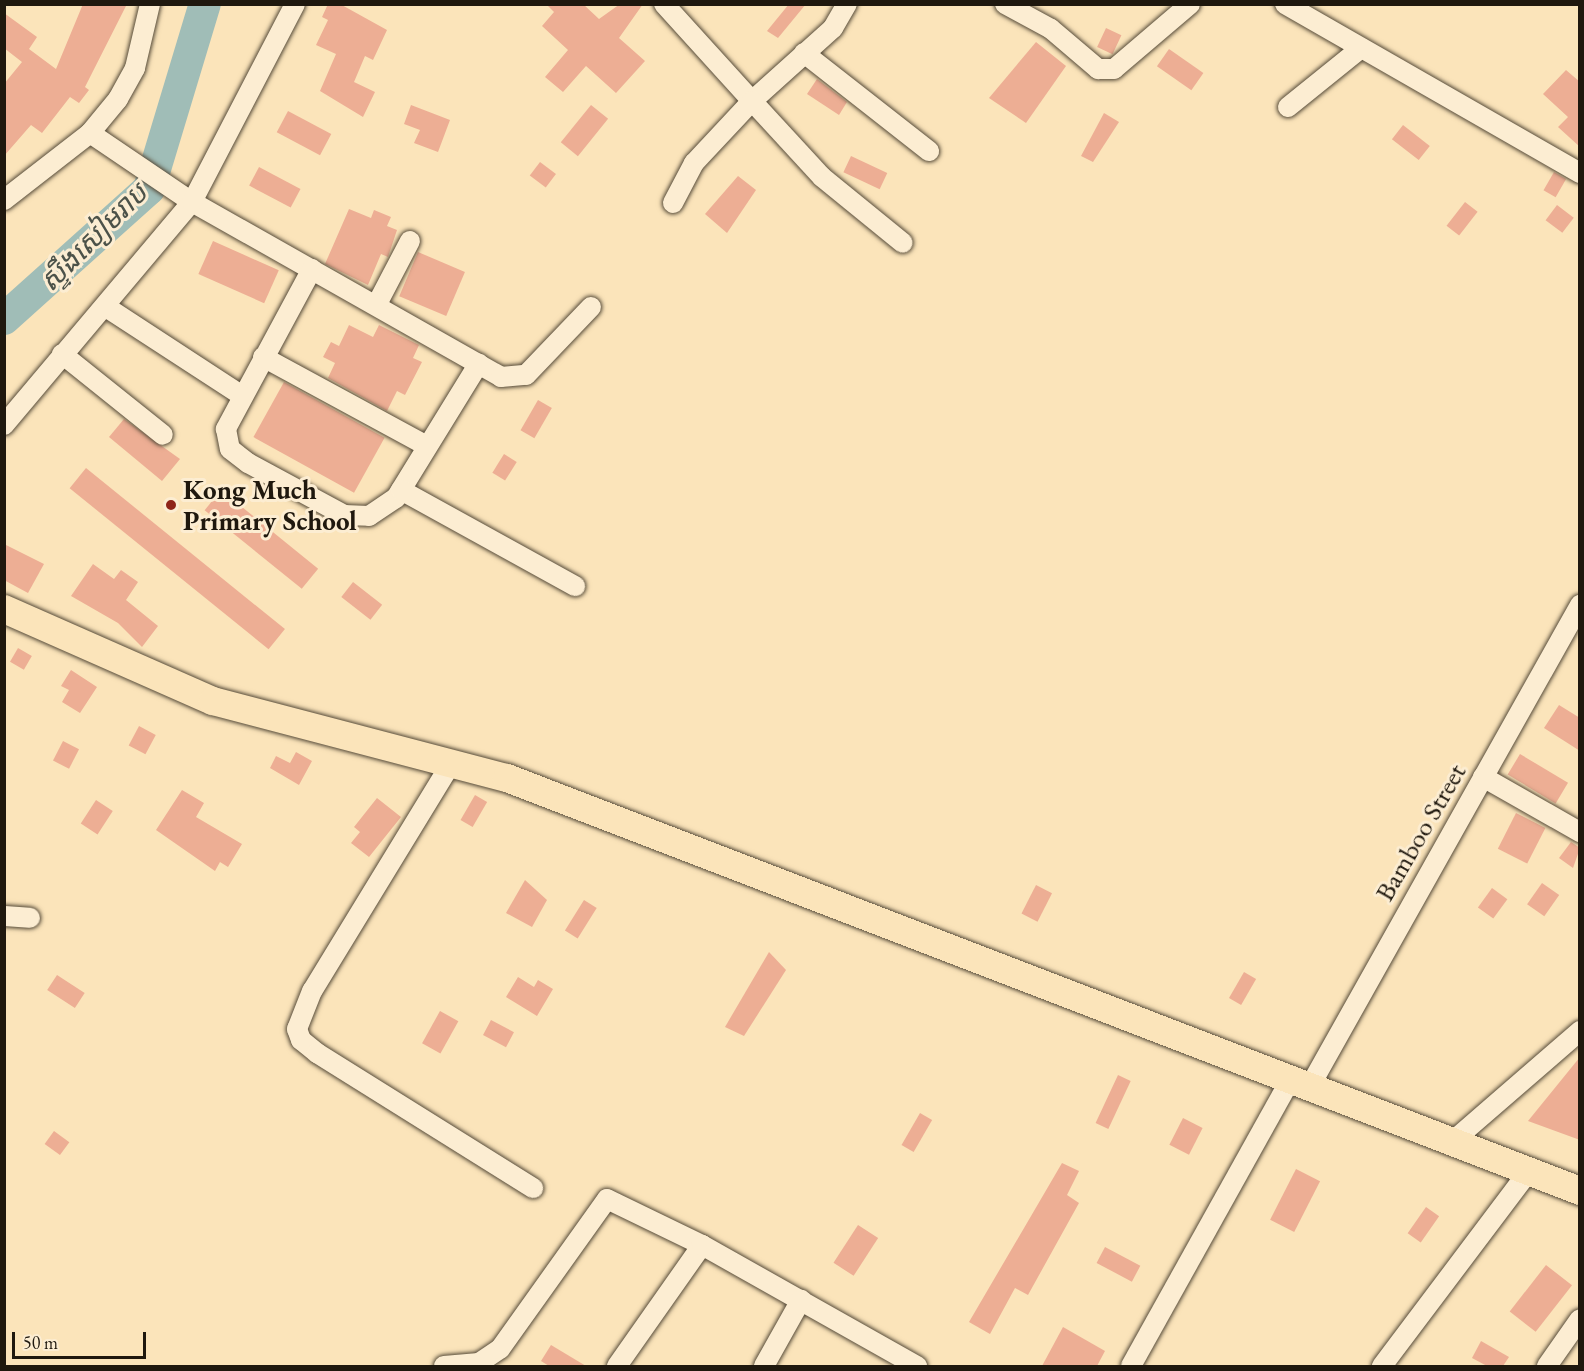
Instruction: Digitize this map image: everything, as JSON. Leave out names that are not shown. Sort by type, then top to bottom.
[{"type":"highway","points":[[4,609],[213,702],[507,778],[1580,1191]]},
{"type":"street","points":[[4,200],[90,133],[135,68],[150,4]]},
{"type":"street","points":[[4,425],[62,354],[106,307],[186,199],[295,4]]},
{"type":"street","points":[[664,4],[822,177],[903,243]]},
{"type":"street","points":[[673,203],[694,163],[752,101],[832,28],[847,4]]},
{"type":"street","points":[[1005,4],[1051,29],[1098,69],[1114,69],[1190,4]]},
{"type":"street","points":[[1285,4],[1580,173]]},
{"type":"street","points":[[1288,107],[1361,48]]},
{"type":"street","points":[[804,53],[929,151]]},
{"type":"street","points":[[90,133],[186,199],[377,304],[501,376],[522,378],[591,307]]},
{"type":"street","points":[[377,304],[410,241]]},
{"type":"street","points":[[312,269],[241,396],[225,440],[248,463],[355,517],[385,508],[401,490],[425,445],[479,363]]},
{"type":"street","points":[[106,307],[241,396]]},
{"type":"street","points":[[62,354],[163,435]]},
{"type":"street","points":[[263,357],[425,445]]},
{"type":"street","points":[[401,490],[575,586]]},
{"type":"street","name":"Bamboo Street","points":[[1131,1366],[1483,777],[1580,605]]},
{"type":"street","points":[[452,762],[312,991],[297,1029],[301,1041],[317,1053],[533,1188]]},
{"type":"street","points":[[1483,777],[1580,832]]},
{"type":"street","points":[[4,916],[30,918]]},
{"type":"street","points":[[1453,1141],[1580,1031]]},
{"type":"street","points":[[1382,1366],[1529,1171]]},
{"type":"street","points":[[444,1366],[479,1363],[500,1349],[607,1199],[702,1245],[917,1366]]},
{"type":"street","points":[[617,1366],[702,1245]]},
{"type":"street","points":[[764,1366],[801,1300]]},
{"type":"street","points":[[1547,1366],[1580,1318]]},
{"type":"building","points":[[83,4],[127,4],[85,87],[89,90],[79,103],[70,97],[42,133],[31,125],[4,156],[4,84],[22,62],[4,48],[4,13],[37,37],[29,49],[56,69]]},
{"type":"building","points":[[328,4],[340,4],[387,30],[373,60],[365,56],[354,82],[375,92],[363,117],[320,91],[336,54],[316,45],[328,20],[322,17]]},
{"type":"building","points":[[546,4],[583,4],[599,19],[620,4],[643,4],[619,38],[645,61],[616,93],[586,66],[563,92],[545,77],[568,50],[542,26],[554,12]]},
{"type":"building","points":[[789,4],[806,4],[778,38],[767,31]]},
{"type":"building","points":[[1106,28],[1121,35],[1113,54],[1097,47]]},
{"type":"building","points":[[1036,42],[1066,66],[1026,123],[989,98]]},
{"type":"building","points":[[1169,49],[1203,73],[1191,90],[1157,66]]},
{"type":"building","points":[[1566,70],[1580,82],[1580,147],[1558,127],[1568,117],[1543,94]]},
{"type":"building","points":[[817,79],[847,102],[839,115],[807,94]]},
{"type":"building","points":[[411,105],[450,120],[438,152],[414,143],[420,130],[404,124]]},
{"type":"building","points":[[591,105],[608,119],[578,156],[561,142]]},
{"type":"building","points":[[288,111],[331,134],[320,155],[277,132]]},
{"type":"building","points":[[1104,113],[1119,122],[1093,162],[1081,156]]},
{"type":"building","points":[[1403,125],[1430,146],[1419,160],[1392,139]]},
{"type":"building","points":[[851,156],[887,173],[880,189],[843,172]]},
{"type":"building","points":[[540,162],[556,174],[546,188],[530,176]]},
{"type":"building","points":[[259,167],[300,189],[291,208],[249,186]]},
{"type":"building","points":[[1554,172],[1566,179],[1556,197],[1544,190]]},
{"type":"building","points":[[738,176],[756,190],[727,233],[705,214]]},
{"type":"building","points":[[1465,202],[1478,212],[1459,235],[1447,226]]},
{"type":"building","points":[[1557,205],[1574,218],[1562,233],[1546,220]]},
{"type":"building","points":[[349,209],[371,218],[374,210],[391,217],[387,226],[397,230],[388,257],[381,254],[368,285],[325,264]]},
{"type":"building","points":[[213,241],[279,270],[264,303],[198,274]]},
{"type":"building","points":[[418,252],[465,272],[446,316],[399,296]]},
{"type":"building","points":[[349,325],[373,337],[379,325],[419,345],[413,358],[422,362],[405,395],[397,391],[387,411],[328,378],[335,363],[323,357],[331,342],[339,346]]},
{"type":"building","points":[[284,382],[385,438],[354,493],[253,437]]},
{"type":"building","points":[[538,400],[552,408],[534,438],[520,430]]},
{"type":"building","points":[[124,419],[180,459],[162,481],[109,437]]},
{"type":"building","points":[[504,454],[517,462],[505,481],[492,473]]},
{"type":"building","points":[[86,468],[285,629],[269,649],[70,488]]},
{"type":"building","points":[[221,490],[318,569],[302,589],[205,510]]},
{"type":"building","points":[[4,544],[44,564],[28,593],[4,580]]},
{"type":"building","points":[[93,564],[114,579],[121,570],[138,582],[126,600],[158,626],[142,647],[118,623],[71,596]]},
{"type":"building","points":[[353,582],[382,605],[370,620],[341,597]]},
{"type":"building","points":[[18,648],[32,656],[24,670],[10,662]]},
{"type":"building","points":[[71,670],[97,687],[80,713],[62,702],[69,690],[61,686]]},
{"type":"building","points":[[1559,705],[1580,718],[1580,751],[1544,728]]},
{"type":"building","points":[[139,726],[156,735],[145,754],[129,745]]},
{"type":"building","points":[[63,741],[79,749],[69,769],[53,761]]},
{"type":"building","points":[[296,752],[312,761],[299,785],[270,768],[276,756],[290,763]]},
{"type":"building","points":[[1520,754],[1568,783],[1556,803],[1508,775]]},
{"type":"building","points":[[182,790],[204,803],[196,817],[242,844],[228,867],[220,862],[215,871],[156,830]]},
{"type":"building","points":[[475,795],[487,802],[473,827],[460,820]]},
{"type":"building","points":[[377,798],[401,817],[369,857],[351,843],[360,832],[354,827]]},
{"type":"building","points":[[96,800],[113,811],[98,834],[81,823]]},
{"type":"building","points":[[1516,813],[1545,828],[1527,864],[1498,849]]},
{"type":"building","points":[[1571,842],[1580,848],[1573,868],[1559,858]]},
{"type":"building","points":[[525,880],[547,900],[532,927],[506,913]]},
{"type":"building","points":[[1542,883],[1559,895],[1544,916],[1527,904]]},
{"type":"building","points":[[1036,885],[1052,893],[1038,922],[1021,914]]},
{"type":"building","points":[[1492,888],[1507,899],[1493,919],[1478,907]]},
{"type":"building","points":[[584,900],[597,908],[578,938],[565,931]]},
{"type":"building","points":[[769,952],[786,970],[744,1036],[725,1027]]},
{"type":"building","points":[[1244,972],[1256,979],[1241,1005],[1229,998]]},
{"type":"building","points":[[57,975],[85,993],[75,1008],[47,990]]},
{"type":"building","points":[[518,977],[534,987],[538,980],[553,989],[537,1016],[506,997]]},
{"type":"building","points":[[440,1011],[458,1021],[440,1054],[422,1043]]},
{"type":"building","points":[[491,1020],[514,1032],[506,1047],[483,1035]]},
{"type":"building","points":[[1580,1057],[1580,1140],[1528,1121]]},
{"type":"building","points":[[1118,1075],[1131,1081],[1108,1129],[1096,1123]]},
{"type":"building","points":[[920,1113],[932,1120],[914,1152],[902,1145]]},
{"type":"building","points":[[1183,1118],[1203,1128],[1189,1155],[1169,1145]]},
{"type":"building","points":[[54,1131],[69,1142],[60,1155],[45,1144]]},
{"type":"building","points":[[1062,1163],[1079,1171],[1067,1195],[1079,1203],[1028,1295],[1015,1288],[990,1334],[969,1322]]},
{"type":"building","points":[[1296,1169],[1320,1181],[1294,1232],[1270,1220]]},
{"type":"building","points":[[1426,1207],[1439,1216],[1421,1242],[1408,1233]]},
{"type":"building","points":[[858,1225],[878,1238],[854,1276],[833,1263]]},
{"type":"building","points":[[1105,1247],[1140,1266],[1132,1282],[1097,1263]]},
{"type":"building","points":[[1546,1265],[1572,1285],[1536,1332],[1510,1311]]},
{"type":"building","points":[[1063,1327],[1105,1351],[1097,1366],[1042,1366]]},
{"type":"building","points":[[1481,1341],[1509,1357],[1503,1366],[1487,1366],[1472,1358]]},
{"type":"building","points":[[551,1345],[586,1366],[549,1366],[541,1361]]},
{"type":"waterway","name":"ស្ទឹងសៀមរាប","points":[[4,319],[149,189],[205,4]]},
{"type":"place","name":"Kong Much Primary School","points":[[171,505]]}]
